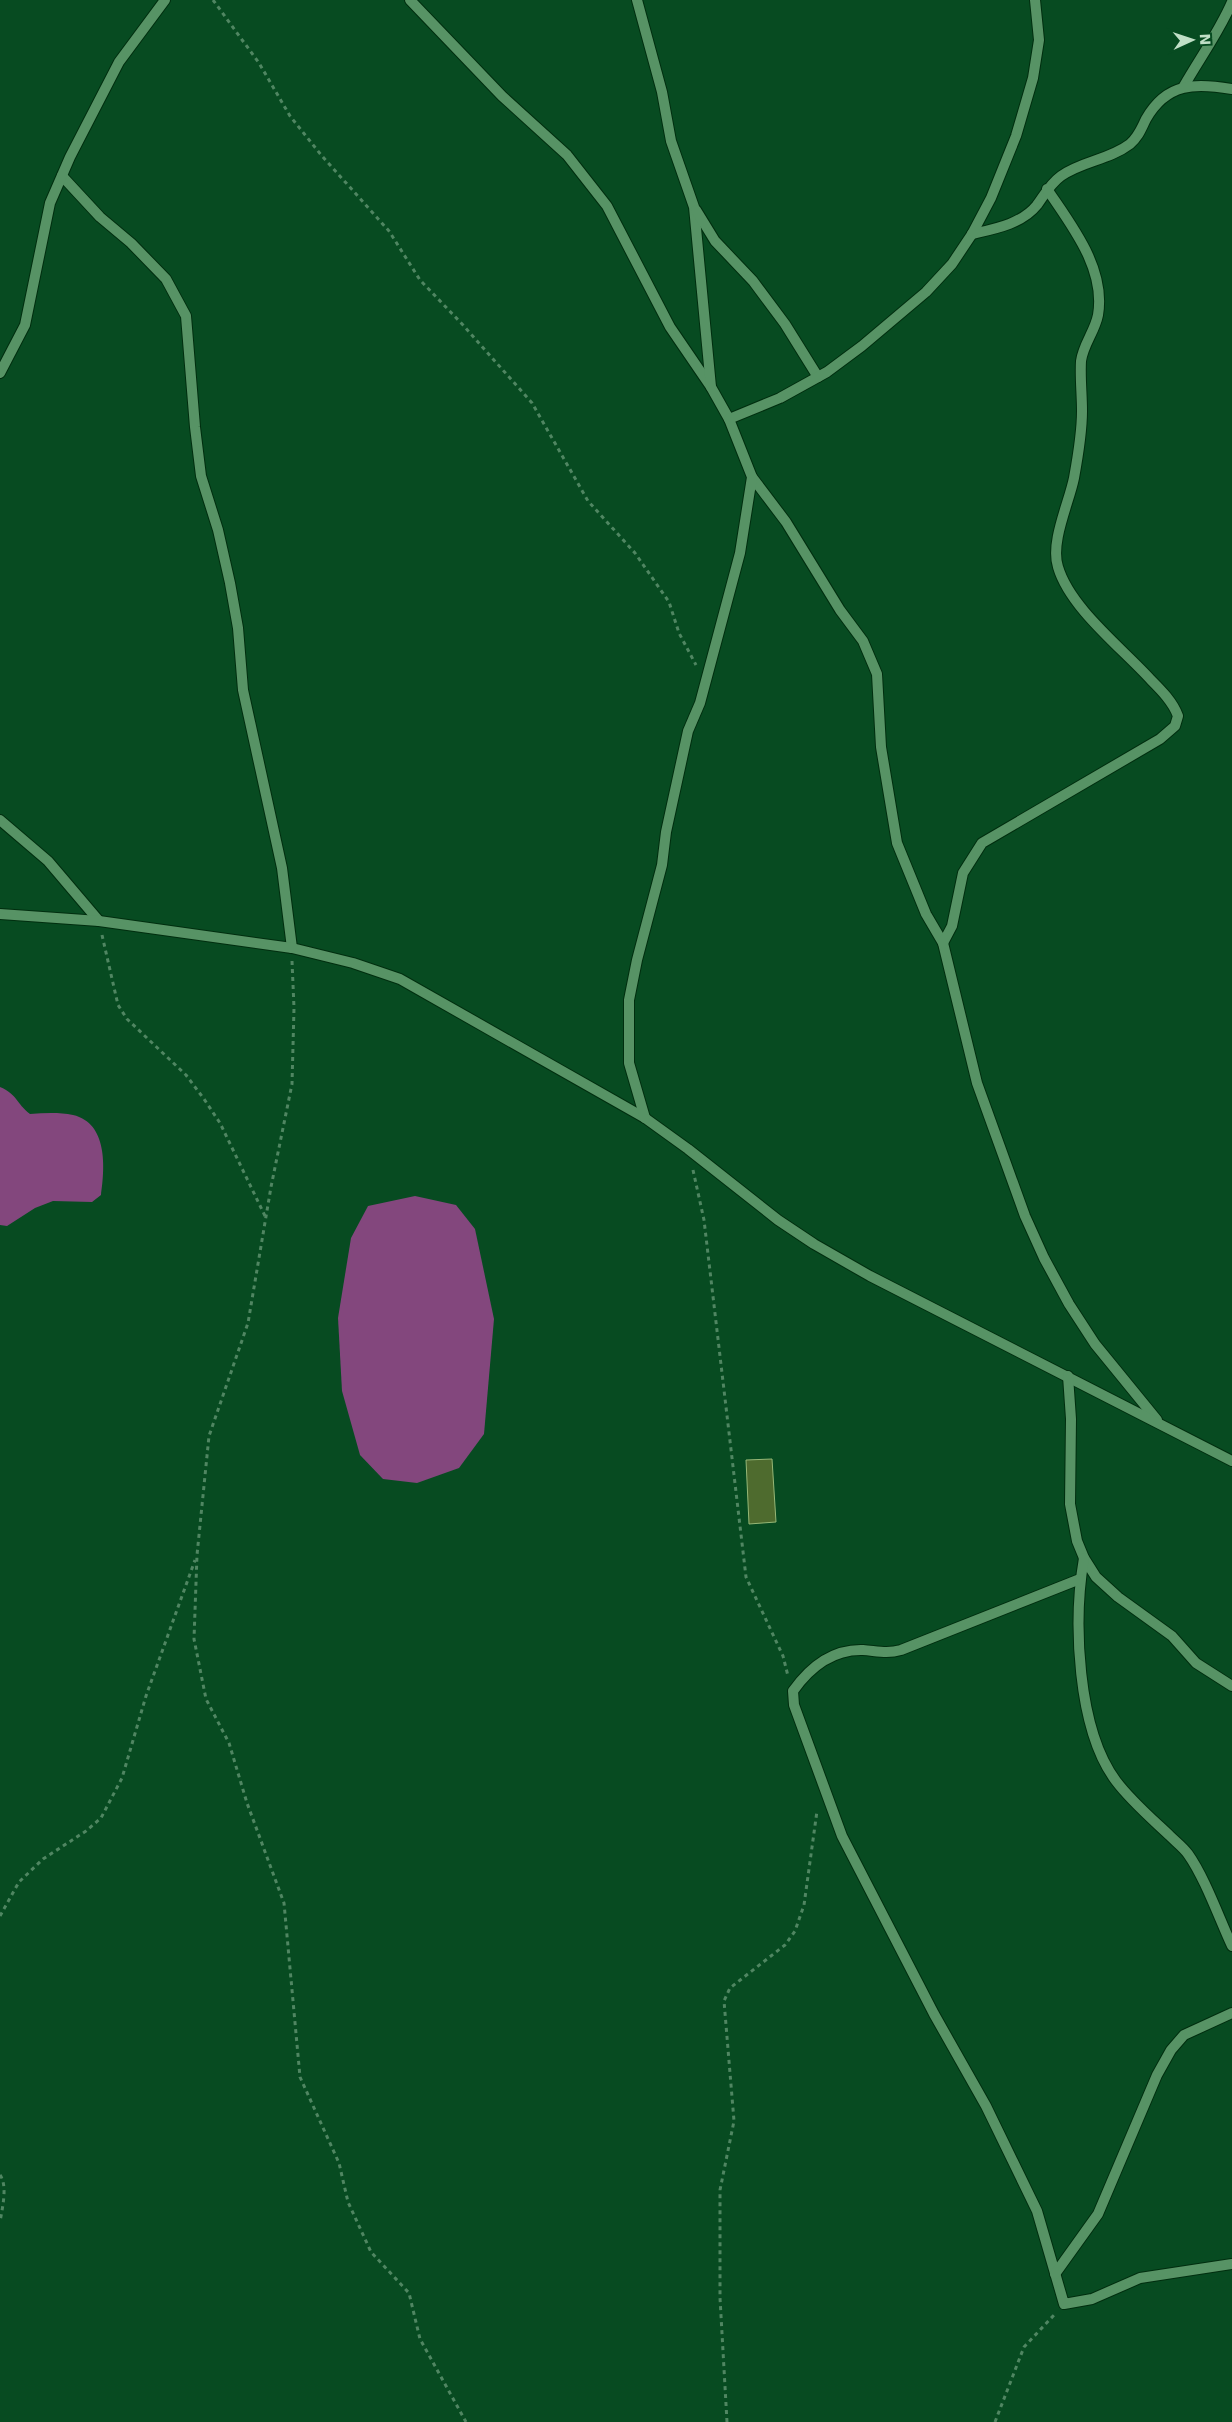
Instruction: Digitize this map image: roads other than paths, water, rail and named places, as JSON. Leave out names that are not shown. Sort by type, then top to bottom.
[{"type":"street","points":[[0,373],[26,326],[50,203],[96,103],[119,62],[165,0]]},
{"type":"street","points":[[410,0],[502,96],[573,163],[607,206],[670,327],[711,386],[730,419],[752,477],[786,522],[840,610],[863,641],[877,674],[881,747],[897,843],[926,914],[943,943],[976,1083],[1025,1216],[1044,1258],[1095,1344],[1160,1423]]},
{"type":"street","points":[[637,0],[662,92],[671,141],[694,207],[715,241],[753,281],[785,324],[818,377]]},
{"type":"street","points":[[730,419],[780,398],[818,377],[862,346],[926,292],[952,264],[972,234],[991,198],[1016,136],[1033,78],[1039,40],[1035,0]]},
{"type":"street","points":[[972,234],[1015,221],[1036,206],[1047,189],[1061,175],[1115,154],[1130,144],[1140,135],[1146,119],[1157,106],[1184,86],[1221,27],[1232,2]]},
{"type":"street","points":[[1184,86],[1210,86],[1232,90]]},
{"type":"street","points":[[62,176],[100,217],[131,243],[166,278],[186,316],[194,428],[201,476],[218,530],[230,583],[238,628],[243,690],[282,868],[292,948]]},
{"type":"street","points":[[943,943],[952,926],[963,873],[982,843],[1160,739],[1175,726],[1178,716],[1160,689],[1091,620],[1072,593],[1058,566],[1056,549],[1074,478],[1081,428],[1082,358],[1098,317],[1099,300],[1096,283],[1081,242],[1047,189]]},
{"type":"street","points":[[694,207],[711,386]]},
{"type":"street","points":[[645,1118],[629,1063],[629,1000],[637,960],[662,864],[666,832],[688,731],[700,703],[740,553],[752,477]]},
{"type":"street","points":[[0,820],[48,861],[99,921]]},
{"type":"street","points":[[0,914],[99,921],[292,948],[353,962],[400,979],[645,1118],[688,1149],[778,1220],[814,1244],[870,1276],[1231,1460]]},
{"type":"street","points":[[1068,1376],[1071,1419],[1070,1504],[1077,1541],[1084,1558],[1096,1577],[1118,1597],[1172,1636],[1196,1663],[1232,1686]]},
{"type":"street","points":[[1084,1558],[1080,1579],[1081,1664],[1087,1709],[1097,1748],[1121,1787],[1189,1854],[1232,1946]]},
{"type":"street","points":[[1080,1579],[889,1654],[847,1651],[831,1656],[806,1672],[793,1691],[794,1704],[842,1836],[934,2014],[986,2106],[1034,2203],[1064,2304],[1092,2299],[1140,2278],[1232,2264]]},
{"type":"street","points":[[1055,2274],[1098,2214],[1157,2074],[1171,2050],[1184,2035],[1232,2012]]}]
